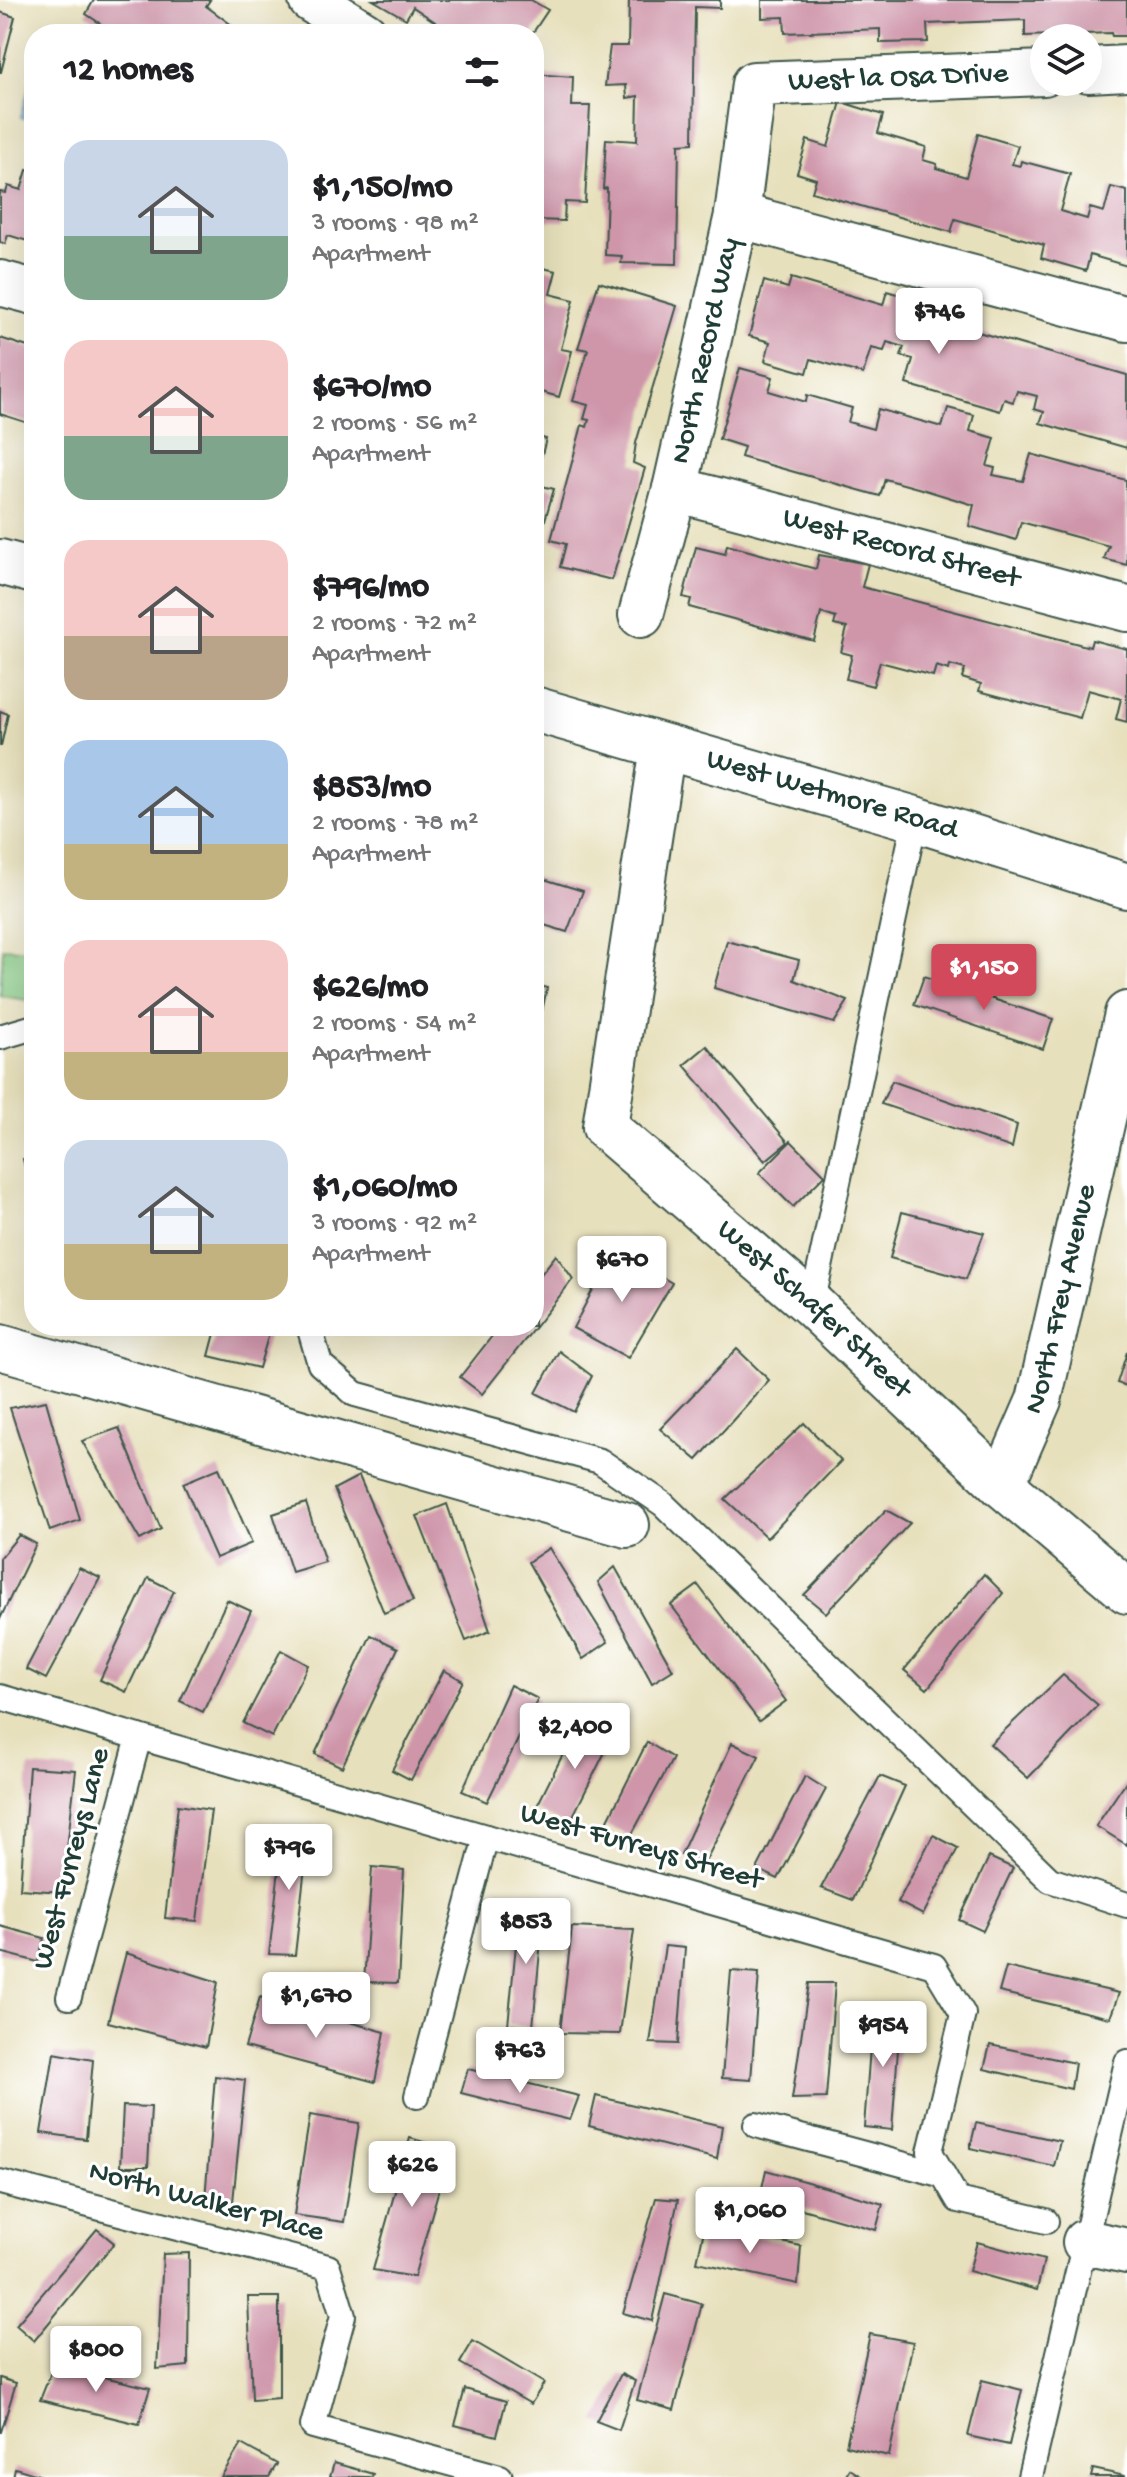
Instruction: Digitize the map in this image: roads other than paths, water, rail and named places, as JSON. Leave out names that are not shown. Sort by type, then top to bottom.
[{"type":"street","points":[[311,0],[349,24]]},
{"type":"street","points":[[1102,69],[1127,68]]},
{"type":"street","name":"West la Osa Drive","points":[[754,84],[1030,74]]},
{"type":"street","name":"North Record Way","points":[[641,615],[675,489],[737,215],[754,84]]},
{"type":"street","points":[[737,215],[1127,319]]},
{"type":"street","points":[[0,283],[24,289]]},
{"type":"street","name":"West Record Street","points":[[675,489],[1127,609]]},
{"type":"street","points":[[0,562],[24,568]]},
{"type":"street","name":"West Wetmore Road","points":[[544,712],[915,819],[1127,886]]},
{"type":"street","name":"West Schafer Street","points":[[663,747],[605,1127],[812,1305],[1002,1485],[1127,1591]]},
{"type":"street","name":"North Frey Avenue","points":[[1002,1485],[1039,1400],[1127,1014]]},
{"type":"street","points":[[0,1347],[627,1525]]},
{"type":"street","points":[[1085,2242],[1127,2251]]},
{"type":"lane","points":[[812,1305],[915,819]]},
{"type":"lane","points":[[0,1037],[24,1030]]},
{"type":"lane","points":[[312,1336],[320,1364],[355,1394],[600,1461],[663,1504],[1050,1880],[1127,1905]]},
{"type":"lane","name":"West Furreys Street","points":[[0,1697],[934,1966],[963,2014],[930,2152],[958,2200],[1046,2221]]},
{"type":"lane","name":"West Furreys Lane","points":[[69,1997],[139,1737]]},
{"type":"lane","points":[[417,2096],[486,1837]]},
{"type":"lane","points":[[1030,2477],[1127,2062]]},
{"type":"lane","points":[[756,2125],[943,2175]]},
{"type":"lane","name":"North Walker Place","points":[[0,2182],[328,2267],[343,2316],[313,2426],[500,2477]]}]
